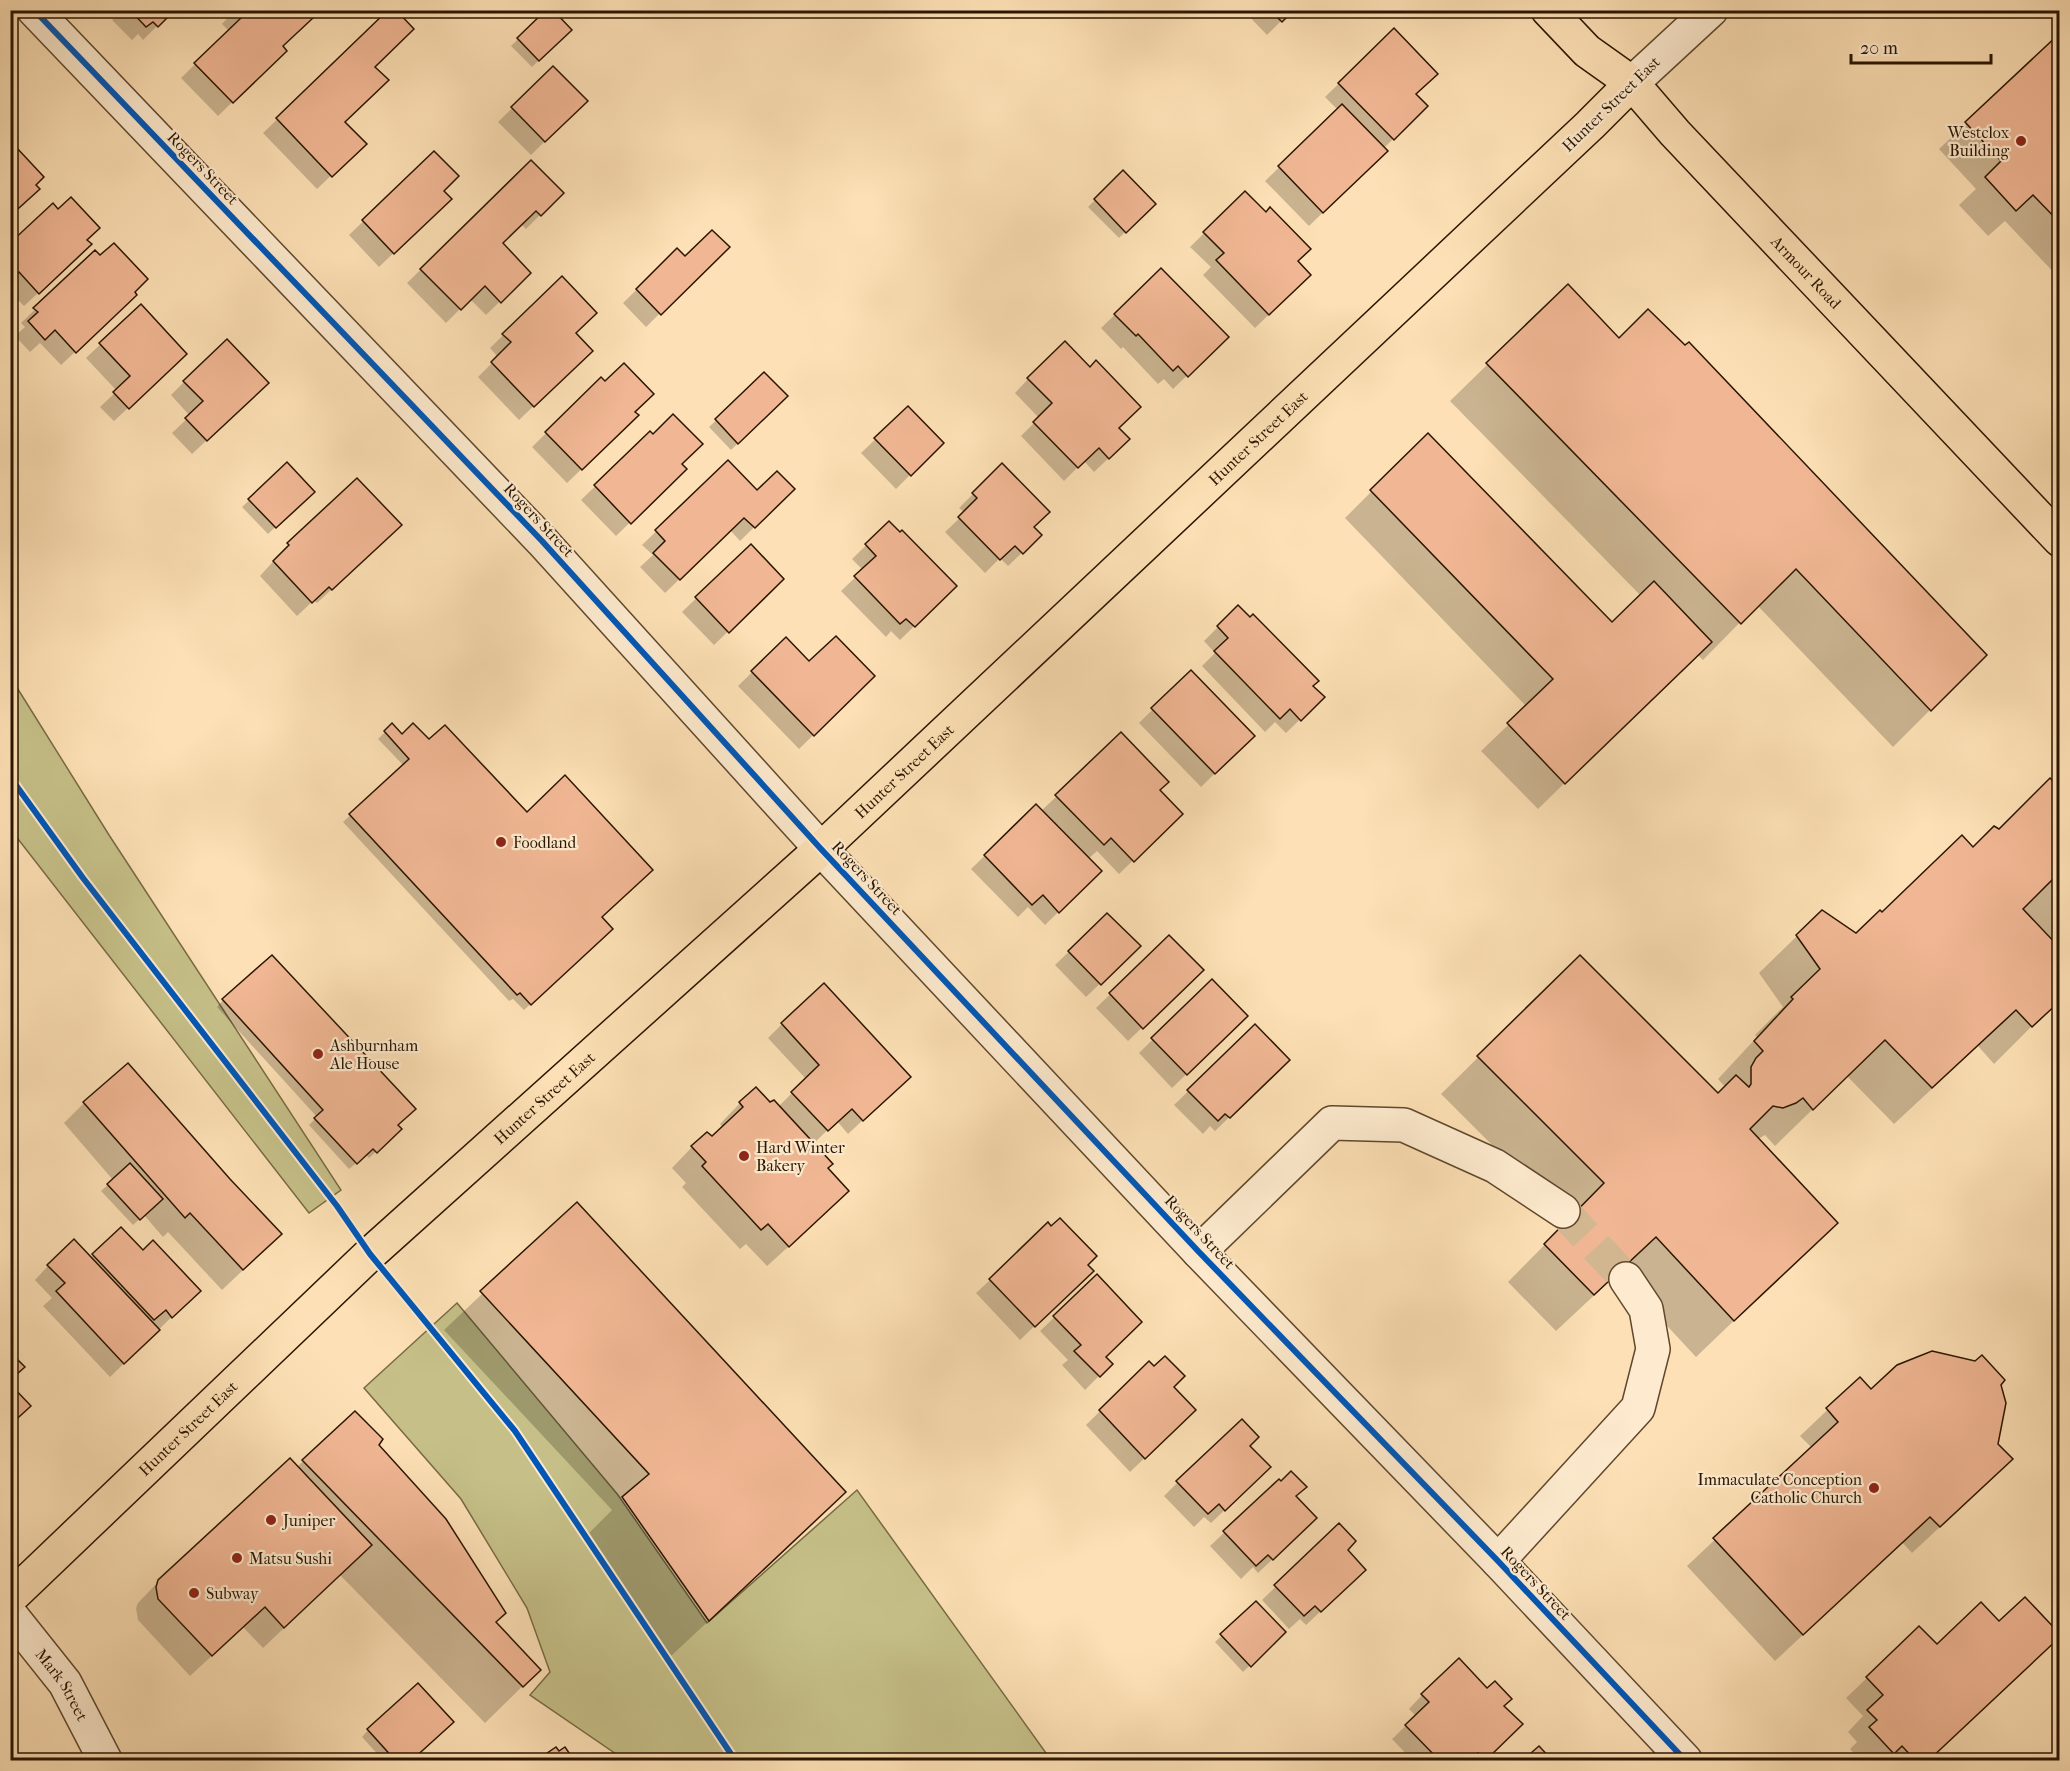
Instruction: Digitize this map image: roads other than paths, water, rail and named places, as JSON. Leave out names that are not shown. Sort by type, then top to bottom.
[{"type":"main road","name":"Armour Road","points":[[1548,10],[1587,51],[1632,83],[1683,142],[2060,540]]},
{"type":"main road","name":"Hunter Street East","points":[[10,1599],[370,1254],[821,849],[1632,83]]},
{"type":"street","name":"Rogers Street","points":[[34,10],[533,533],[821,849],[1199,1252],[1498,1562],[1685,1761]]},
{"type":"street","name":"Hunter Street East","points":[[1632,83],[1711,10]]},
{"type":"street","points":[[1199,1252],[1332,1123],[1404,1125],[1495,1166],[1563,1211]]},
{"type":"street","points":[[1498,1562],[1638,1408],[1653,1349],[1646,1309],[1626,1279]]},
{"type":"street","name":"Mark Street","points":[[10,1614],[65,1683],[105,1761]]},
{"type":"tunnel","points":[[1563,1211],[1626,1279]]},
{"type":"place","name":"Westclox Building","points":[[2021,141]]},
{"type":"place","name":"Foodland","points":[[501,842]]},
{"type":"place","name":"Ashburnham Ale House","points":[[318,1054]]},
{"type":"place","name":"Hard Winter Bakery","points":[[744,1156]]},
{"type":"place","name":"Immaculate Conception Catholic Church","points":[[1874,1488]]},
{"type":"place","name":"Juniper","points":[[271,1520]]},
{"type":"place","name":"Matsu Sushi","points":[[237,1558]]},
{"type":"place","name":"Subway","points":[[194,1593]]}]
